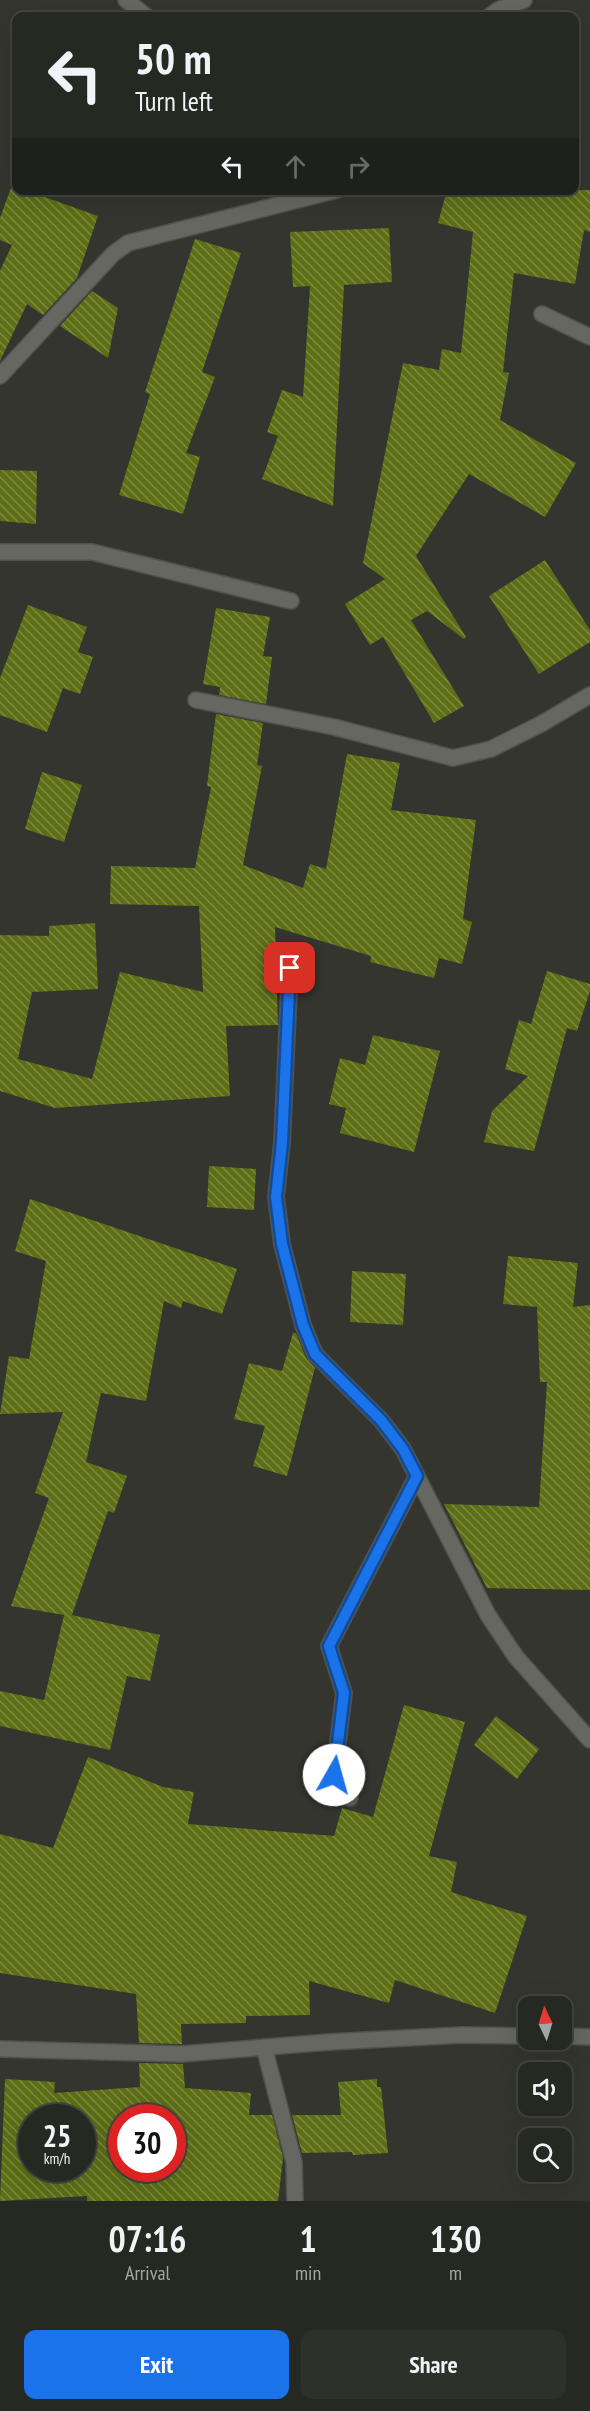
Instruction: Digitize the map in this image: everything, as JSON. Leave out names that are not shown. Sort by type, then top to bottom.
[{"type":"street","points":[[126,0],[141,12]]},
{"type":"street","points":[[495,12],[524,0]]},
{"type":"street","points":[[0,376],[113,254],[128,243],[317,195]]},
{"type":"street","points":[[542,314],[590,337]]},
{"type":"street","points":[[0,552],[92,552],[291,601]]},
{"type":"street","points":[[196,700],[334,727],[453,758],[491,749],[541,724],[590,695]]},
{"type":"street","points":[[290,968],[282,1143],[276,1197],[282,1244],[303,1325],[315,1354],[381,1420],[403,1449],[488,1615],[516,1657],[590,1740]]},
{"type":"street","points":[[350,1798],[334,1775],[344,1693],[329,1646],[417,1476]]},
{"type":"street","points":[[0,2049],[181,2054],[451,2036],[518,2036]]},
{"type":"street","points":[[572,2037],[590,2037]]},
{"type":"street","points":[[264,2047],[294,2162],[295,2201]]},
{"type":"building","points":[[12,185],[12,195],[39,195],[98,216],[77,278],[43,315],[27,304],[0,361],[0,271],[12,245],[0,240],[0,218]]},
{"type":"building","points":[[579,190],[590,190],[590,232],[584,230],[575,284],[514,273],[503,372],[509,373],[500,420],[576,463],[545,517],[469,474],[416,556],[466,637],[464,639],[427,611],[411,620],[464,706],[434,723],[383,637],[370,645],[345,604],[385,579],[363,563],[403,363],[439,370],[442,349],[461,353],[473,232],[438,223],[446,195],[579,195]]},
{"type":"building","points":[[389,228],[392,282],[344,285],[333,506],[262,479],[278,436],[267,432],[282,390],[303,397],[310,286],[293,287],[290,232]]},
{"type":"building","points":[[195,239],[241,253],[202,372],[215,377],[186,453],[200,457],[183,514],[119,495],[150,394],[145,392]]},
{"type":"building","points":[[92,291],[118,308],[108,358],[60,326]]},
{"type":"building","points":[[0,470],[37,471],[36,524],[0,521]]},
{"type":"building","points":[[545,560],[590,630],[590,642],[539,674],[489,596]]},
{"type":"building","points":[[28,605],[87,627],[78,652],[93,657],[80,694],[63,688],[47,732],[0,715],[0,678]]},
{"type":"building","points":[[216,608],[270,617],[263,656],[272,657],[266,704],[219,695],[220,687],[203,684]]},
{"type":"building","points":[[216,714],[263,723],[257,765],[262,766],[243,865],[303,888],[310,864],[326,869],[347,754],[400,763],[391,810],[476,820],[463,919],[472,922],[462,964],[439,958],[434,978],[370,962],[371,956],[275,927],[278,1025],[226,1026],[230,1096],[55,1108],[0,1091],[0,935],[49,936],[49,926],[95,923],[98,989],[32,992],[18,1059],[92,1079],[120,972],[203,992],[199,906],[110,904],[111,866],[195,868],[211,787],[207,786]]},
{"type":"building","points":[[42,772],[82,785],[64,842],[25,829]]},
{"type":"building","points":[[547,971],[590,984],[590,991],[577,1031],[567,1028],[534,1151],[484,1142],[492,1111],[528,1076],[505,1069],[519,1020],[531,1024]]},
{"type":"building","points":[[373,1035],[440,1051],[414,1152],[340,1133],[346,1108],[329,1104],[340,1058],[365,1065]]},
{"type":"building","points":[[209,1166],[256,1169],[254,1210],[207,1207]]},
{"type":"building","points":[[30,1199],[237,1269],[222,1314],[183,1301],[181,1308],[164,1301],[146,1401],[101,1393],[86,1462],[127,1476],[114,1513],[108,1511],[72,1615],[160,1635],[150,1681],[127,1676],[110,1750],[0,1726],[0,1691],[44,1700],[64,1615],[11,1606],[49,1498],[35,1493],[63,1412],[0,1414],[9,1356],[29,1359],[46,1261],[15,1251]]},
{"type":"building","points":[[508,1256],[578,1263],[573,1307],[590,1305],[590,1590],[487,1588],[444,1504],[539,1507],[547,1382],[540,1382],[537,1307],[503,1304]]},
{"type":"building","points":[[352,1271],[406,1274],[403,1325],[350,1322]]},
{"type":"building","points":[[293,1333],[296,1333],[306,1358],[315,1368],[287,1476],[253,1466],[265,1426],[234,1419],[249,1363],[282,1371]]},
{"type":"building","points":[[404,1705],[465,1722],[429,1856],[457,1862],[451,1892],[527,1916],[495,2013],[395,1980],[389,2003],[309,1981],[310,2015],[246,2016],[246,2023],[181,2024],[182,2044],[139,2043],[136,1994],[0,1973],[0,1834],[53,1848],[88,1757],[163,1787],[194,1792],[188,1824],[334,1836],[342,1808],[373,1817]]},
{"type":"building","points":[[496,1716],[539,1749],[517,1779],[474,1745]]},
{"type":"building","points":[[139,2063],[183,2064],[185,2088],[251,2093],[249,2115],[272,2115],[283,2158],[278,2201],[87,2201],[87,2196],[0,2201],[5,2079],[55,2082],[54,2093],[140,2087]]},
{"type":"building","points":[[377,2079],[377,2087],[381,2087],[388,2153],[353,2155],[352,2152],[302,2153],[292,2115],[341,2115],[338,2082]]},
{"type":"route","points":[[290,968],[282,1143],[276,1197],[282,1244],[303,1325],[315,1354],[381,1420],[403,1449],[417,1476],[329,1646],[344,1693],[334,1775]]}]
